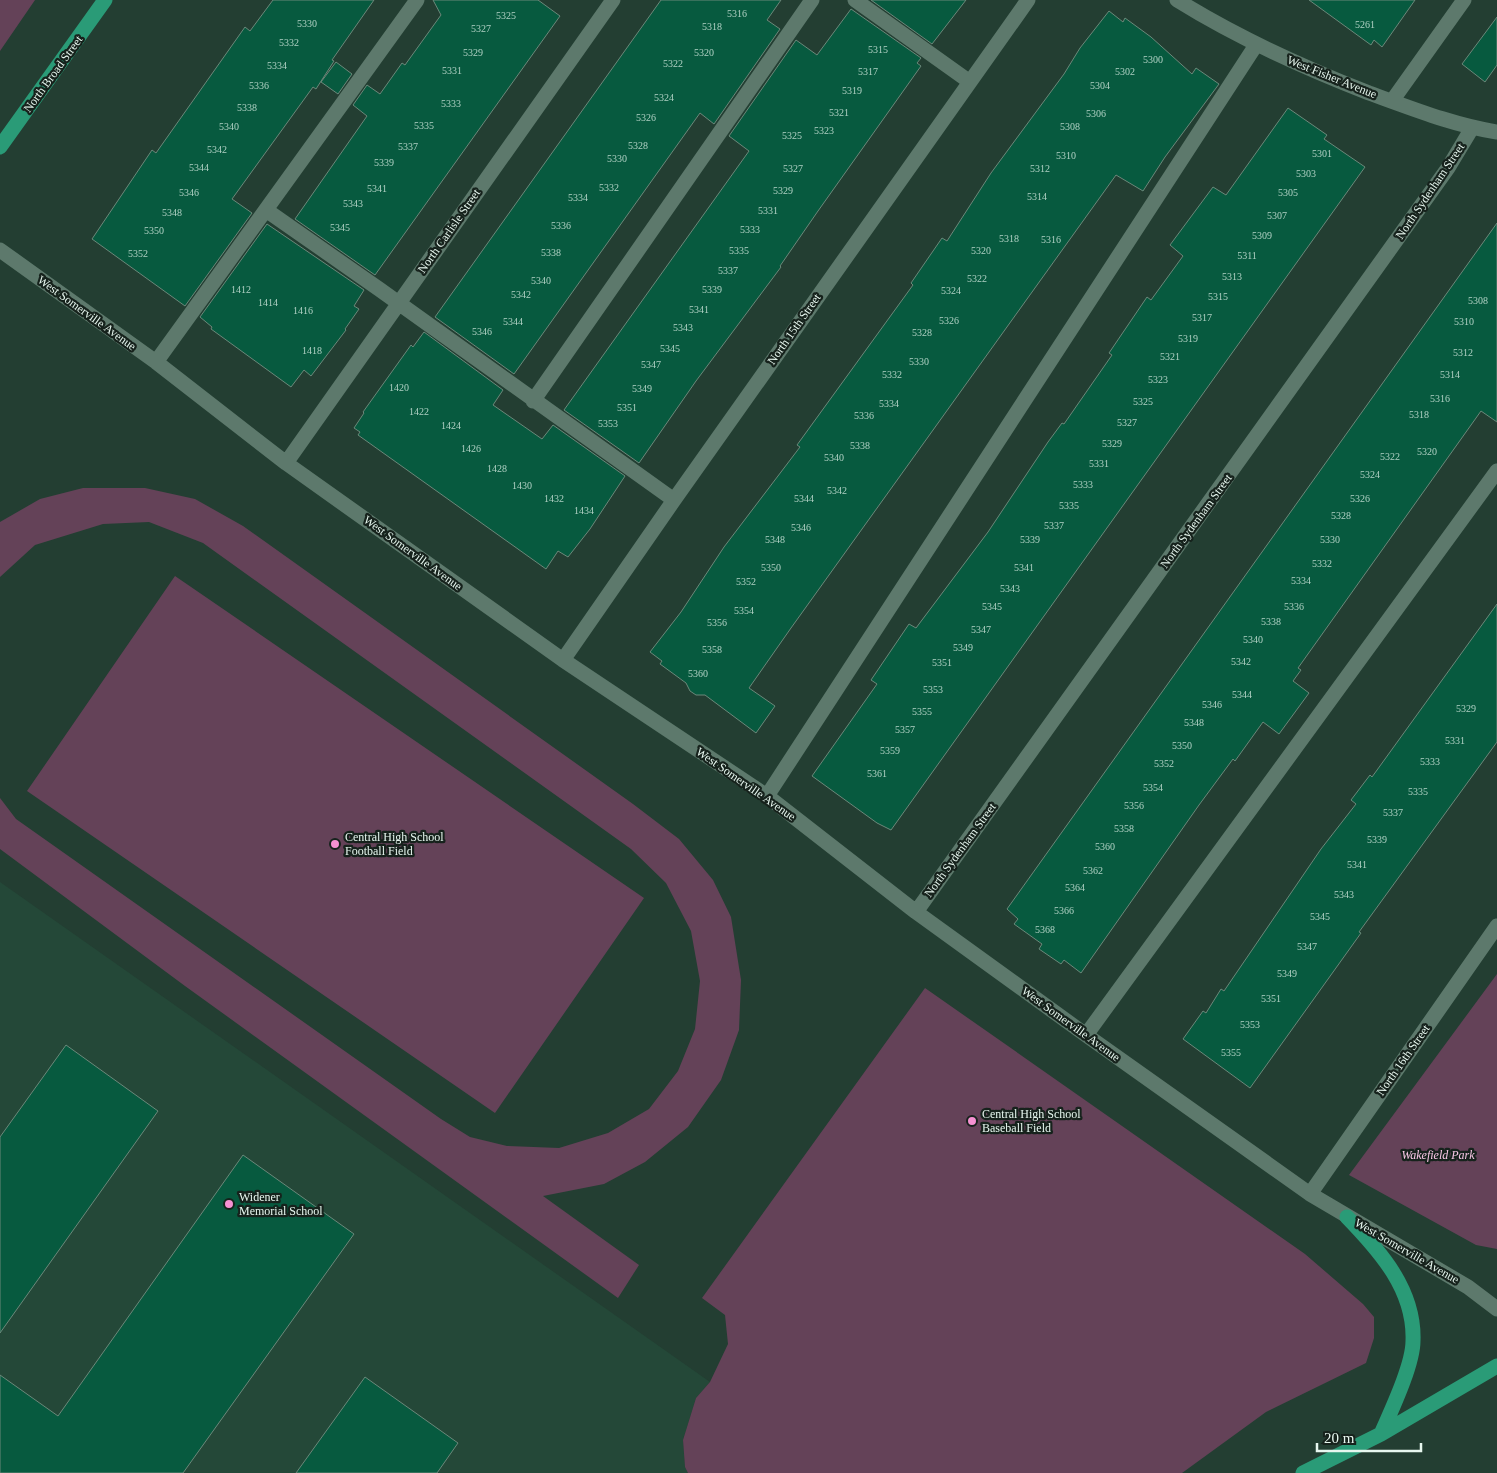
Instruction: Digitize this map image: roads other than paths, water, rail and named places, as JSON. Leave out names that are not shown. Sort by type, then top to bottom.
[{"type":"main road","name":"North Broad Street","points":[[0,147],[105,0]]},
{"type":"main road","points":[[1347,1217],[1379,1250],[1405,1293],[1412,1318],[1414,1343],[1398,1394],[1381,1434]]},
{"type":"main road","points":[[1303,1473],[1381,1434],[1497,1366]]},
{"type":"street","points":[[156,362],[417,0]]},
{"type":"street","name":"North Carlisle Street","points":[[286,463],[612,0]]},
{"type":"street","points":[[533,401],[812,0]]},
{"type":"street","points":[[855,0],[970,82]]},
{"type":"street","name":"North 15th Street","points":[[563,660],[1028,0]]},
{"type":"street","name":"West Fisher Avenue","points":[[1177,0],[1256,45],[1317,72],[1392,101],[1472,128],[1497,132]]},
{"type":"street","points":[[1392,101],[1464,0]]},
{"type":"street","points":[[767,796],[1256,45]]},
{"type":"street","name":"North Sydenham Street","points":[[916,912],[1448,168],[1472,128]]},
{"type":"street","points":[[266,210],[674,500]]},
{"type":"street","name":"West Somerville Avenue","points":[[0,250],[156,362],[286,463],[563,660],[767,796],[916,912],[1086,1036],[1310,1194],[1468,1287],[1497,1309]]},
{"type":"street","points":[[1086,1036],[1497,471]]},
{"type":"street","name":"North 16th Street","points":[[1310,1194],[1497,926]]},
{"type":"place","name":"Central High School Football Field","points":[[335,844]]},
{"type":"place","name":"Central High School Baseball Field","points":[[972,1121]]},
{"type":"place","name":"Widener Memorial School","points":[[229,1204]]},
{"type":"park label","name":"Wakefield Park","points":[[1438,1155]]}]
